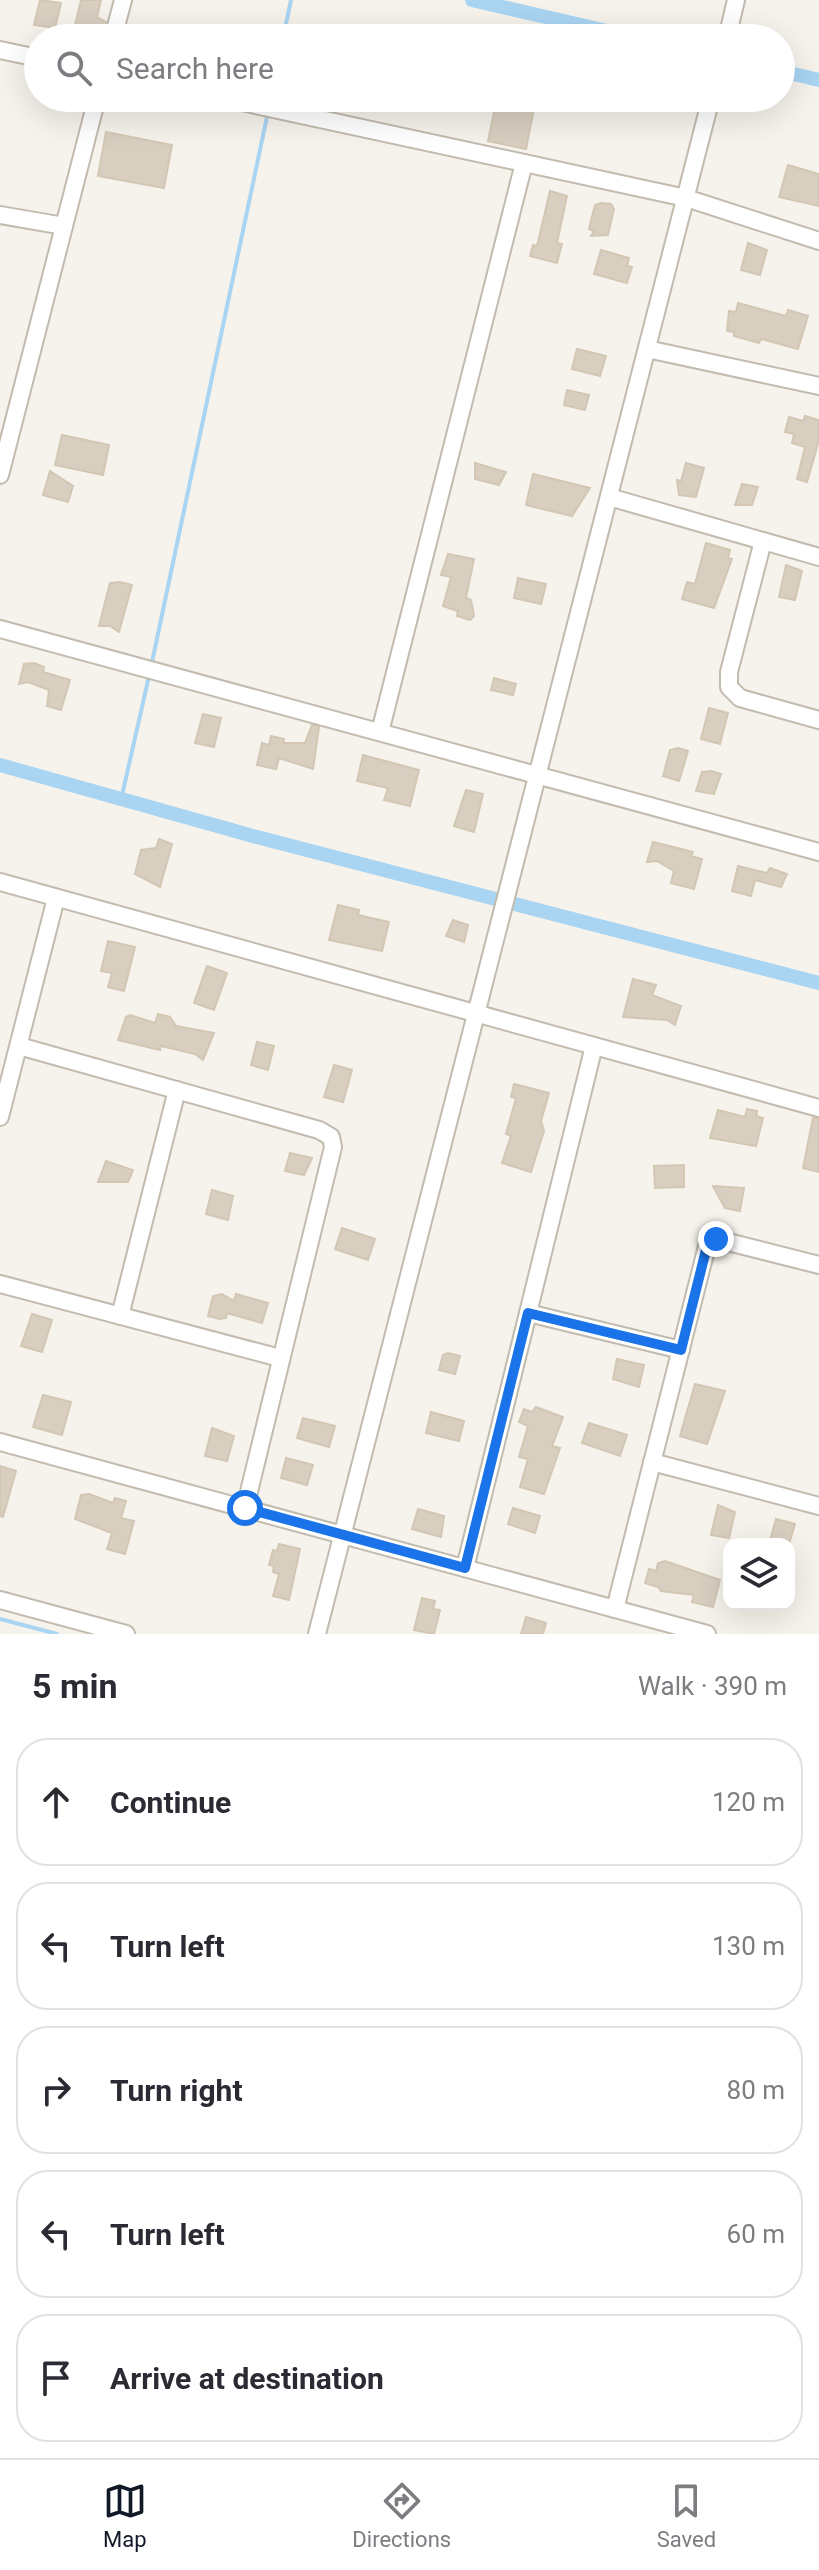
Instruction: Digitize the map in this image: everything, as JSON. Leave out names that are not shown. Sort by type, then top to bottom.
[{"type":"street","points":[[117,24],[123,0]]},
{"type":"street","points":[[730,24],[736,0]]},
{"type":"street","points":[[0,50],[24,55]]},
{"type":"street","points":[[0,475],[93,112]]},
{"type":"street","points":[[288,112],[686,198],[819,241]]},
{"type":"street","points":[[317,1634],[708,112]]},
{"type":"street","points":[[380,732],[524,163]]},
{"type":"street","points":[[0,215],[64,226]]},
{"type":"street","points":[[647,349],[819,386]]},
{"type":"street","points":[[609,497],[819,557]]},
{"type":"street","points":[[763,541],[729,672],[729,687],[740,698],[819,720]]},
{"type":"street","points":[[0,629],[819,852]]},
{"type":"street","points":[[0,882],[819,1108]]},
{"type":"street","points":[[0,1117],[56,898]]},
{"type":"street","points":[[19,1046],[319,1130],[331,1137],[333,1147],[245,1508]]},
{"type":"street","points":[[465,1568],[594,1046]]},
{"type":"street","points":[[120,1316],[177,1090]]},
{"type":"street","points":[[615,1609],[707,1246],[716,1239],[819,1265]]},
{"type":"street","points":[[0,1284],[280,1358]]},
{"type":"street","points":[[528,1313],[681,1350]]},
{"type":"street","points":[[0,1442],[707,1634]]},
{"type":"street","points":[[652,1462],[819,1506]]},
{"type":"street","points":[[0,1600],[126,1634]]},
{"type":"building","points":[[40,0],[61,3],[56,24],[34,24]]},
{"type":"building","points":[[81,0],[101,0],[97,17],[106,24],[75,24]]},
{"type":"building","points":[[494,112],[533,112],[526,149],[488,141]]},
{"type":"building","points":[[106,132],[172,145],[164,188],[98,176]]},
{"type":"building","points":[[788,165],[819,174],[819,206],[779,197]]},
{"type":"building","points":[[550,191],[567,196],[557,243],[562,244],[557,263],[530,256],[533,245],[537,246]]},
{"type":"building","points":[[611,204],[614,209],[608,235],[591,236],[594,231],[589,229],[595,205]]},
{"type":"building","points":[[748,243],[767,250],[760,275],[741,270]]},
{"type":"building","points":[[601,250],[629,258],[627,266],[632,267],[627,283],[594,274]]},
{"type":"building","points":[[738,303],[786,316],[788,310],[808,316],[798,349],[761,339],[759,343],[727,331],[729,311],[736,312]]},
{"type":"building","points":[[577,349],[606,356],[600,376],[572,369]]},
{"type":"building","points":[[567,390],[589,395],[585,410],[564,405]]},
{"type":"building","points":[[805,416],[819,420],[819,440],[807,482],[797,479],[805,447],[792,443],[794,434],[785,432],[789,417],[803,421]]},
{"type":"building","points":[[62,435],[109,445],[103,475],[55,465]]},
{"type":"building","points":[[475,463],[506,472],[499,485],[475,479]]},
{"type":"building","points":[[686,463],[704,468],[696,497],[679,495],[677,480],[681,481]]},
{"type":"building","points":[[50,471],[73,486],[68,502],[43,495]]},
{"type":"building","points":[[533,474],[590,488],[572,516],[526,505]]},
{"type":"building","points":[[742,484],[758,487],[752,505],[735,505]]},
{"type":"building","points":[[706,543],[730,550],[728,558],[732,559],[714,608],[682,599],[687,582],[695,584]]},
{"type":"building","points":[[448,554],[474,559],[466,598],[471,600],[474,616],[470,620],[457,616],[458,611],[443,606],[451,577],[441,575]]},
{"type":"building","points":[[786,565],[802,571],[795,600],[779,597]]},
{"type":"building","points":[[518,578],[546,584],[541,604],[514,598]]},
{"type":"building","points":[[110,583],[132,585],[119,632],[110,626],[99,626]]},
{"type":"building","points":[[34,663],[44,667],[43,672],[70,680],[61,710],[47,706],[49,690],[28,682],[19,684],[24,664]]},
{"type":"building","points":[[494,678],[516,684],[513,695],[491,690]]},
{"type":"building","points":[[709,708],[728,713],[720,744],[701,739]]},
{"type":"building","points":[[203,714],[221,718],[214,747],[195,743]]},
{"type":"building","points":[[312,725],[319,727],[313,769],[279,758],[276,769],[257,765],[262,743],[269,745],[271,736],[284,739],[283,743],[305,743]]},
{"type":"building","points":[[678,748],[688,751],[679,781],[663,776],[670,750]]},
{"type":"building","points":[[363,755],[419,770],[410,806],[384,800],[388,788],[357,781]]},
{"type":"building","points":[[702,772],[721,774],[714,794],[696,791]]},
{"type":"building","points":[[466,790],[483,794],[474,832],[454,826]]},
{"type":"building","points":[[159,839],[172,844],[160,887],[135,874],[141,850],[156,848]]},
{"type":"building","points":[[653,842],[693,852],[691,856],[702,859],[694,889],[671,883],[674,871],[657,861],[647,862]]},
{"type":"building","points":[[738,866],[767,873],[770,868],[787,874],[781,887],[755,880],[751,896],[732,891]]},
{"type":"building","points":[[338,905],[359,910],[358,915],[389,922],[382,951],[329,940]]},
{"type":"building","points":[[453,920],[468,925],[464,942],[446,936]]},
{"type":"building","points":[[108,941],[135,947],[124,991],[108,987],[112,973],[101,971]]},
{"type":"building","points":[[207,966],[227,973],[214,1010],[194,1003]]},
{"type":"building","points":[[633,979],[656,985],[652,995],[681,1006],[675,1025],[667,1020],[623,1017]]},
{"type":"building","points":[[158,1014],[170,1017],[176,1026],[214,1033],[203,1060],[195,1054],[161,1046],[160,1050],[118,1040],[126,1017],[130,1015],[155,1023]]},
{"type":"building","points":[[257,1042],[274,1046],[268,1070],[251,1065]]},
{"type":"building","points":[[334,1065],[352,1070],[343,1102],[324,1097]]},
{"type":"building","points":[[514,1084],[549,1093],[541,1121],[544,1131],[531,1172],[502,1163],[511,1136],[506,1134],[516,1098],[511,1097]]},
{"type":"building","points":[[747,1109],[757,1111],[756,1116],[763,1118],[756,1146],[710,1138],[718,1110],[745,1117]]},
{"type":"building","points":[[813,1118],[819,1119],[819,1172],[803,1168]]},
{"type":"building","points":[[290,1153],[312,1158],[304,1175],[285,1171]]},
{"type":"building","points":[[106,1161],[133,1170],[128,1182],[98,1182]]},
{"type":"building","points":[[684,1165],[684,1187],[655,1188],[654,1166]]},
{"type":"building","points":[[713,1186],[744,1188],[740,1211],[725,1208]]},
{"type":"building","points":[[212,1190],[233,1196],[228,1220],[206,1214]]},
{"type":"building","points":[[342,1228],[375,1239],[368,1260],[335,1249]]},
{"type":"building","points":[[222,1294],[234,1301],[236,1294],[268,1303],[262,1323],[227,1313],[226,1318],[220,1319],[208,1316],[213,1296]]},
{"type":"building","points":[[32,1314],[52,1320],[42,1352],[21,1346]]},
{"type":"building","points":[[443,1355],[460,1356],[455,1374],[439,1370]]},
{"type":"building","points":[[617,1359],[644,1365],[639,1387],[613,1379]]},
{"type":"building","points":[[695,1384],[725,1391],[707,1444],[680,1436]]},
{"type":"building","points":[[43,1395],[71,1402],[62,1435],[33,1427]]},
{"type":"building","points":[[536,1407],[563,1417],[552,1446],[560,1448],[544,1494],[520,1487],[528,1459],[519,1457],[528,1426],[519,1422],[524,1409],[532,1412]]},
{"type":"building","points":[[431,1412],[464,1421],[459,1441],[426,1433]]},
{"type":"building","points":[[303,1418],[335,1426],[329,1447],[297,1438]]},
{"type":"building","points":[[589,1423],[627,1435],[620,1456],[582,1443]]},
{"type":"building","points":[[212,1428],[234,1436],[227,1461],[205,1456]]},
{"type":"building","points":[[286,1458],[313,1465],[307,1485],[281,1478]]},
{"type":"building","points":[[0,1466],[16,1471],[3,1517],[0,1516]]},
{"type":"building","points":[[89,1494],[113,1503],[115,1498],[126,1501],[121,1518],[134,1521],[125,1554],[107,1549],[112,1533],[75,1519],[81,1495]]},
{"type":"building","points":[[718,1505],[735,1512],[729,1538],[711,1535]]},
{"type":"building","points":[[513,1508],[540,1516],[535,1533],[508,1524]]},
{"type":"building","points":[[418,1509],[444,1516],[441,1537],[412,1529]]},
{"type":"building","points":[[776,1519],[795,1524],[791,1538],[771,1538]]},
{"type":"building","points":[[279,1544],[300,1549],[289,1600],[273,1596],[279,1574],[273,1572],[274,1566],[269,1565],[273,1550],[277,1551]]},
{"type":"building","points":[[665,1561],[720,1580],[713,1607],[692,1602],[694,1595],[661,1591],[645,1583],[649,1569],[656,1571],[658,1563]]},
{"type":"building","points":[[422,1598],[435,1601],[433,1609],[440,1610],[434,1634],[414,1630]]},
{"type":"building","points":[[526,1617],[546,1623],[543,1634],[521,1634]]},
{"type":"waterway","points":[[286,24],[291,0]]},
{"type":"waterway","points":[[472,0],[576,24]]},
{"type":"waterway","points":[[795,74],[819,80]]},
{"type":"waterway","points":[[151,667],[268,112]]},
{"type":"waterway","points":[[121,800],[149,676]]},
{"type":"waterway","points":[[0,765],[253,836],[819,983]]},
{"type":"waterway","points":[[0,1619],[57,1634]]},
{"type":"route","points":[[245,1508],[465,1568],[528,1313],[681,1350],[707,1246],[716,1239]]}]
